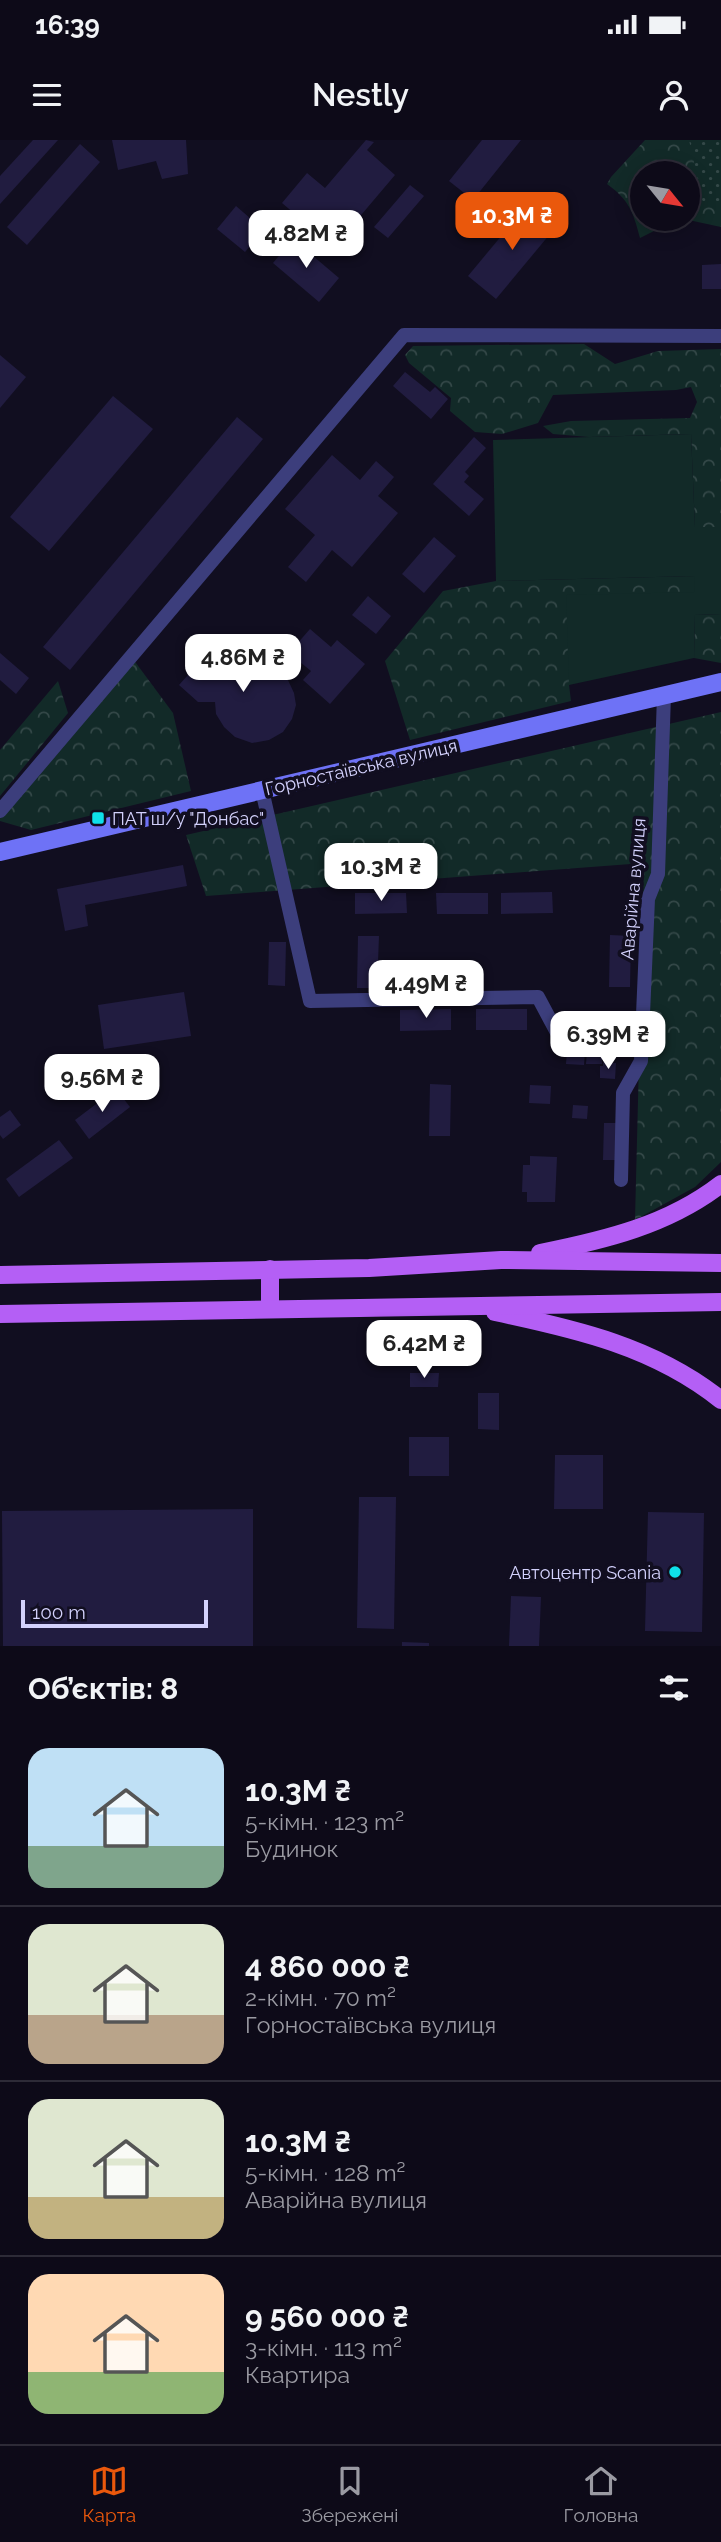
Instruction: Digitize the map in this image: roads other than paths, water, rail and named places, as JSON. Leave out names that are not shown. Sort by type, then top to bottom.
[{"type":"main road","name":"Горностаївська вулиця","points":[[0,852],[721,682]]},
{"type":"main road","points":[[501,1260],[620,1236],[703,1198],[721,1184]]},
{"type":"main road","points":[[0,1275],[369,1268],[501,1260],[721,1263]]},
{"type":"main road","points":[[270,1269],[270,1308]]},
{"type":"main road","points":[[0,1314],[721,1302]]},
{"type":"main road","points":[[461,1305],[600,1336],[677,1370],[721,1400]]},
{"type":"street","points":[[0,811],[404,335],[721,336]]},
{"type":"street","name":"Аварійна вулиця","points":[[621,1180],[623,1093],[641,1061],[648,899],[658,874],[664,695]]},
{"type":"street","points":[[262,790],[310,1001],[538,997],[562,1042],[642,1043]]},
{"type":"place","name":"ПАТ ш/у \"Донбас\"","points":[[98,818]]},
{"type":"place","name":"Автоцентр Scania","points":[[675,1572]]}]
